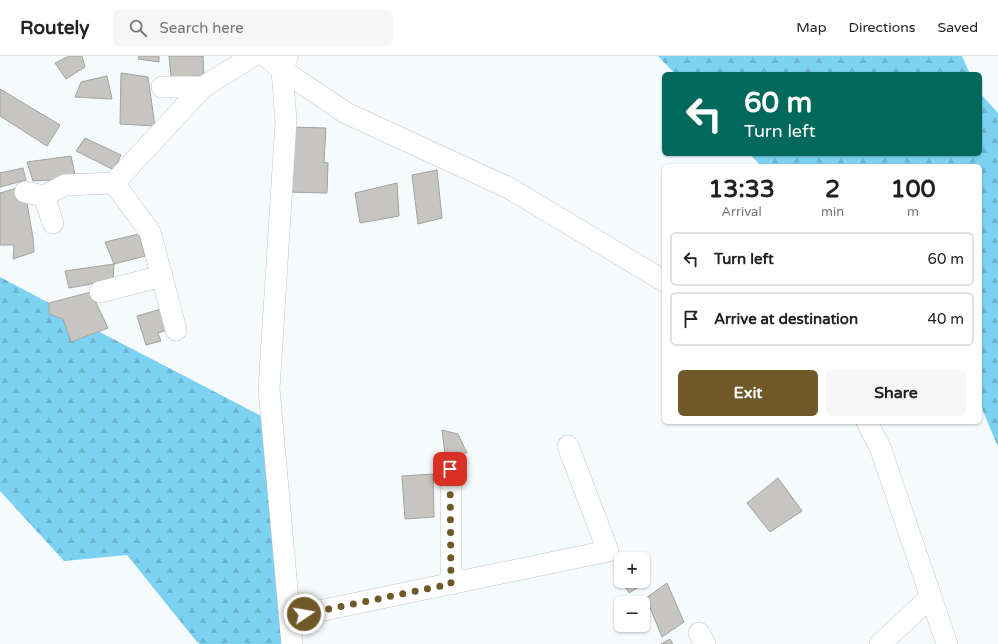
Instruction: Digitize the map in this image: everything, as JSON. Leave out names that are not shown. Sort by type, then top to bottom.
[{"type":"street","points":[[53,223],[34,194],[66,185],[114,183],[203,87],[253,56]]},
{"type":"street","points":[[266,56],[285,63],[346,113],[509,188],[662,280]]},
{"type":"street","points":[[285,63],[286,121],[269,389],[292,644]]},
{"type":"street","points":[[162,87],[203,87]]},
{"type":"street","points":[[114,183],[150,232],[176,330]]},
{"type":"street","points":[[100,292],[162,276]]},
{"type":"street","points":[[868,424],[880,447],[947,644]]},
{"type":"street","points":[[290,618],[608,551],[568,446]]},
{"type":"street","points":[[450,469],[451,584]]},
{"type":"street","points":[[880,644],[930,597]]},
{"type":"green space","points":[[658,56],[962,56],[969,72],[673,72]]},
{"type":"green space","points":[[982,95],[998,113],[998,447],[982,409],[982,164],[759,164],[752,156],[982,156]]},
{"type":"green space","points":[[0,277],[92,328],[263,417],[283,644],[200,644],[127,555],[64,561],[0,491]]},
{"type":"building","points":[[69,56],[82,56],[85,67],[66,79],[55,63]]},
{"type":"building","points":[[139,56],[159,56],[159,62],[138,59]]},
{"type":"building","points":[[169,56],[203,56],[204,76],[171,77]]},
{"type":"building","points":[[121,73],[148,77],[155,126],[120,124]]},
{"type":"building","points":[[107,76],[112,99],[75,97],[81,82]]},
{"type":"building","points":[[0,89],[60,125],[47,146],[0,116]]},
{"type":"building","points":[[288,127],[326,128],[324,162],[328,163],[327,193],[286,192]]},
{"type":"building","points":[[85,138],[121,155],[114,170],[76,151]]},
{"type":"building","points":[[71,156],[76,179],[33,181],[27,162]]},
{"type":"building","points":[[23,168],[26,180],[0,187],[0,173]]},
{"type":"building","points":[[437,170],[442,218],[418,224],[412,175]]},
{"type":"building","points":[[397,183],[399,216],[360,223],[355,193]]},
{"type":"building","points":[[24,186],[34,252],[13,259],[14,245],[0,245],[0,193]]},
{"type":"building","points":[[139,234],[145,256],[114,264],[105,242]]},
{"type":"building","points":[[114,264],[113,280],[69,288],[65,271]]},
{"type":"building","points":[[91,292],[108,328],[71,342],[63,319],[49,314],[49,303]]},
{"type":"building","points":[[161,309],[167,330],[158,333],[161,341],[146,345],[137,316]]},
{"type":"building","points":[[442,430],[458,434],[467,453],[445,455]]},
{"type":"building","points":[[433,474],[434,517],[405,519],[402,476]]},
{"type":"building","points":[[778,478],[802,511],[770,532],[747,503]]},
{"type":"building","points":[[667,583],[684,622],[662,637],[650,608],[649,596]]},
{"type":"building","points":[[626,588],[637,588],[629,593]]},
{"type":"building","points":[[670,639],[673,644],[661,644]]},
{"type":"route","points":[[304,614],[451,584],[450,469]]}]
